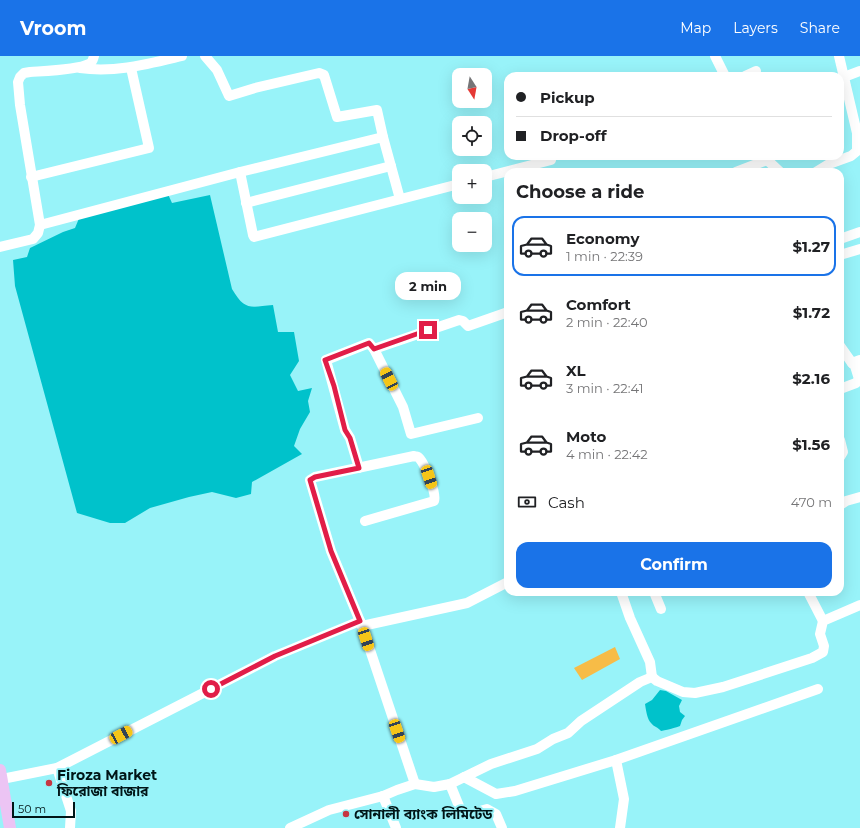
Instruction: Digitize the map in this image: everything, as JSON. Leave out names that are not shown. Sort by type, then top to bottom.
[{"type":"main road","points":[[1,774],[10,828]]},
{"type":"street","points":[[0,247],[33,239],[38,233],[40,225],[20,105],[18,82],[20,77],[24,73],[89,64],[94,56]]},
{"type":"street","points":[[74,67],[96,70],[131,68],[182,56]]},
{"type":"street","points":[[204,56],[217,70],[229,96],[255,88],[319,73],[324,75],[337,117],[377,110],[400,199]]},
{"type":"street","points":[[715,56],[723,72]]},
{"type":"street","points":[[839,56],[843,72]]},
{"type":"street","points":[[31,176],[149,148],[131,68]]},
{"type":"street","points":[[844,159],[858,154],[858,148],[857,132],[854,126],[844,77],[860,71]]},
{"type":"street","points":[[40,225],[240,172],[383,137]]},
{"type":"street","points":[[520,168],[551,160]]},
{"type":"street","points":[[744,168],[761,160]]},
{"type":"street","points":[[767,160],[776,168]]},
{"type":"street","points":[[822,168],[841,160]]},
{"type":"street","points":[[246,202],[391,166]]},
{"type":"street","points":[[240,172],[254,237],[452,186]]},
{"type":"street","points":[[492,175],[504,172]]},
{"type":"street","points":[[844,238],[860,232]]},
{"type":"street","points":[[844,254],[860,249]]},
{"type":"street","points":[[374,349],[459,320],[463,321],[468,326],[504,313]]},
{"type":"street","points":[[359,468],[350,438],[345,430],[334,386],[325,360],[369,343],[374,349],[403,407],[411,434],[478,418]]},
{"type":"street","points":[[844,350],[856,361],[855,366],[859,379],[856,383],[844,388]]},
{"type":"street","points":[[365,521],[435,500],[429,477],[420,459],[417,457],[359,468],[315,477],[310,480],[331,551],[361,623],[415,784]]},
{"type":"street","points":[[844,502],[860,497]]},
{"type":"street","points":[[1,774],[57,768],[275,656],[361,623],[466,602],[504,584]]},
{"type":"street","points":[[622,596],[630,618],[650,662],[652,677],[657,681],[683,692],[695,693],[723,687],[812,658],[823,652],[824,646],[820,634],[823,621],[810,596]]},
{"type":"street","points":[[656,596],[661,609]]},
{"type":"street","points":[[823,621],[860,605]]},
{"type":"street","points":[[290,828],[328,810],[383,796],[415,784],[434,787],[450,784],[491,764],[537,749],[553,739],[568,733],[581,721],[640,682],[652,677]]},
{"type":"street","points":[[464,777],[496,794],[515,791],[616,760],[818,689]]},
{"type":"street","points":[[616,760],[624,799],[620,828]]},
{"type":"street","points":[[57,768],[71,811],[70,828]]},
{"type":"street","points":[[450,784],[461,811],[466,816],[487,809],[496,814],[502,828]]},
{"type":"street","points":[[383,796],[396,828]]},
{"type":"shaded area","points":[[615,647],[620,659],[582,680],[574,668]]},
{"type":"water","points":[[167,192],[172,203],[210,195],[232,289],[241,301],[249,306],[273,305],[278,332],[294,332],[299,361],[290,375],[298,391],[312,388],[308,401],[310,412],[300,429],[294,446],[302,454],[252,482],[251,494],[236,498],[212,492],[150,508],[125,523],[110,523],[77,513],[15,286],[13,260],[27,257],[30,248],[63,232],[75,228],[80,216]]},
{"type":"water","points":[[660,690],[666,691],[682,700],[679,706],[680,712],[685,716],[680,726],[661,731],[650,721],[645,704],[652,700]]},
{"type":"place","name":"Firoza Market ফিরোজা বাজার","points":[[49,783]]},
{"type":"place","name":"সোনালী ব্যাংক লিমিটেড","points":[[346,814]]},
{"type":"route","points":[[211,689],[275,656],[360,621],[331,551],[310,480],[311,478],[315,477],[359,468],[350,438],[345,430],[334,386],[325,360],[370,342],[374,349],[428,330]]}]
